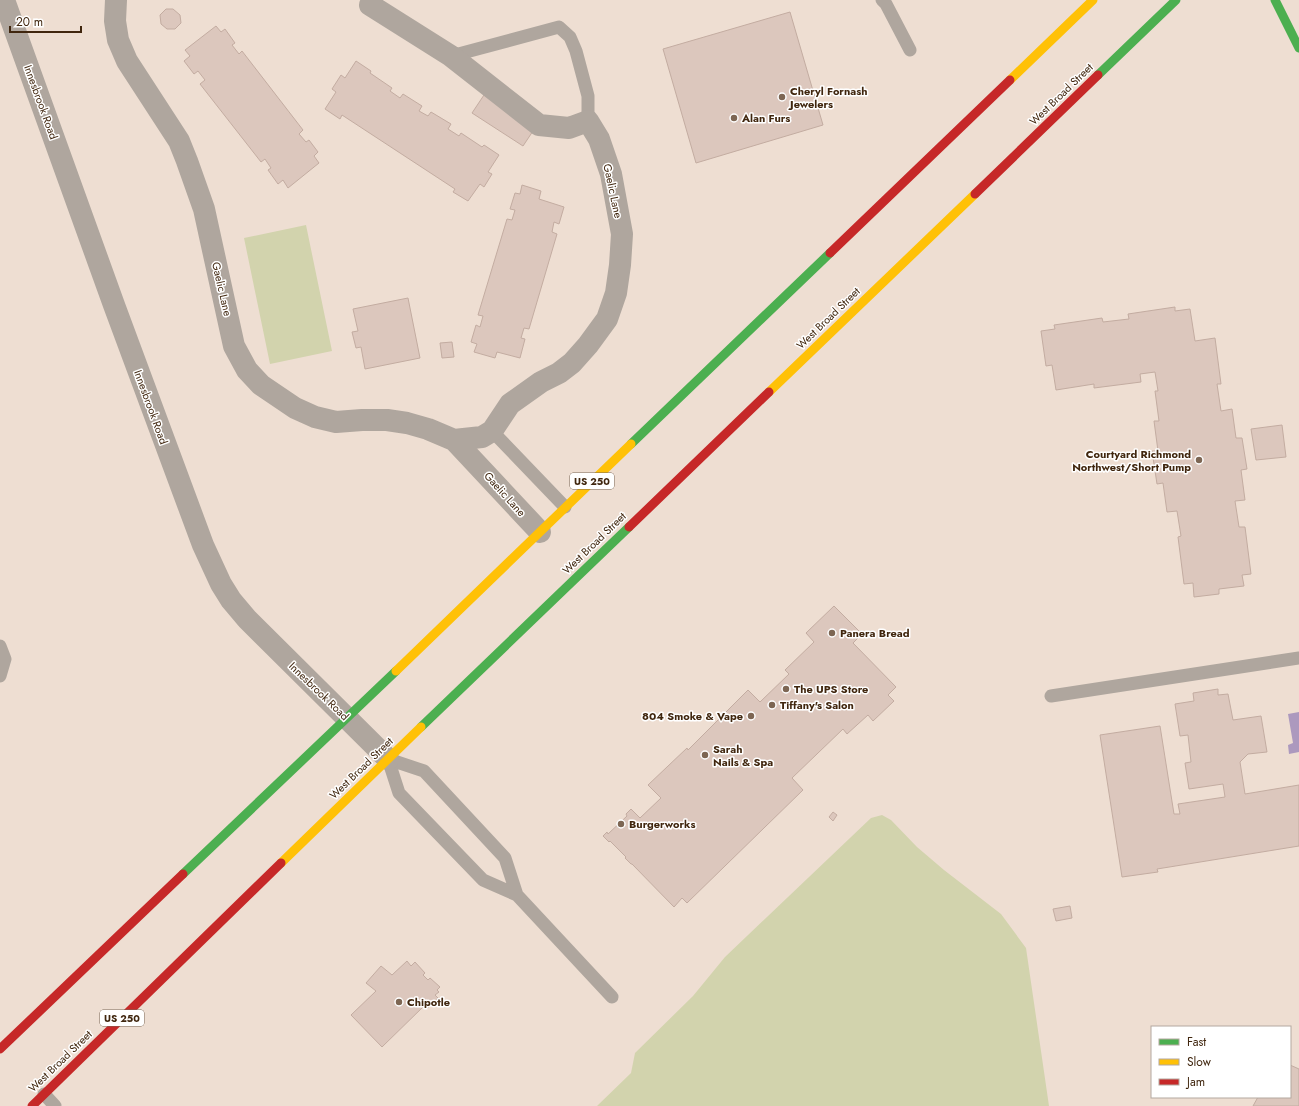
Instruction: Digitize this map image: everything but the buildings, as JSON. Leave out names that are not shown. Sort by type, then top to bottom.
[{"type":"main road","name":"US 250","points":[[0,1049],[347,718],[1092,0]]},
{"type":"main road","name":"West Broad Street","points":[[32,1106],[388,759],[1176,0]]},
{"type":"main road","points":[[1276,0],[1299,48]]},
{"type":"street","name":"Innesbrook Road","points":[[4,0],[114,305],[206,552],[221,584],[231,600],[247,619],[388,759]]},
{"type":"street","name":"Gaelic Lane","points":[[116,0],[115,21],[118,40],[127,61],[179,141],[204,209],[234,346],[247,370],[261,385],[274,395],[295,408],[315,417],[336,422],[387,420],[407,423],[428,429],[454,440],[540,532]]},
{"type":"street","points":[[370,5],[451,56],[539,125],[569,128],[588,121]]},
{"type":"street","name":"Gaelic Lane","points":[[454,440],[482,437],[492,431],[510,404],[541,382],[572,363],[588,345],[607,319],[616,293],[622,234],[611,174],[599,139],[588,121]]},
{"type":"lane","points":[[882,0],[886,4],[910,50]]},
{"type":"lane","points":[[451,56],[558,27],[570,37],[576,51],[588,96],[588,121]]},
{"type":"lane","points":[[492,431],[565,507]]},
{"type":"lane","points":[[0,646],[5,659],[0,676]]},
{"type":"lane","points":[[1052,696],[1299,658]]},
{"type":"lane","points":[[388,759],[424,771],[505,858],[517,895]]},
{"type":"lane","points":[[388,759],[399,793],[483,880],[517,895],[612,997]]},
{"type":"lane","points":[[44,1094],[55,1106]]},
{"type":"green space","points":[[306,225],[332,351],[270,364],[244,238]]},
{"type":"green space","points":[[882,815],[891,820],[917,847],[944,870],[1001,914],[1026,948],[1049,1106],[597,1106],[631,1073],[635,1053],[693,996],[725,957],[871,818]]},
{"type":"shaded area","points":[[1299,712],[1299,752],[1289,754],[1288,745],[1293,743],[1288,714]]},
{"type":"traffic: fast","points":[[1098,75],[1176,0]]},
{"type":"traffic: fast","points":[[1275,0],[1299,48]]},
{"type":"traffic: fast","points":[[631,444],[830,253]]},
{"type":"traffic: fast","points":[[421,727],[629,527]]},
{"type":"traffic: fast","points":[[183,874],[396,671]]},
{"type":"traffic: slow","points":[[1010,80],[1093,0]]},
{"type":"traffic: slow","points":[[769,392],[975,194]]},
{"type":"traffic: slow","points":[[396,671],[631,444]]},
{"type":"traffic: slow","points":[[281,863],[421,727]]},
{"type":"traffic: jam","points":[[975,194],[1098,75]]},
{"type":"traffic: jam","points":[[830,253],[1010,80]]},
{"type":"traffic: jam","points":[[629,527],[769,392]]},
{"type":"traffic: jam","points":[[32,1106],[281,863]]},
{"type":"traffic: jam","points":[[0,1049],[183,874]]},
{"type":"place","name":"Cheryl Fornash Jewelers","points":[[782,97]]},
{"type":"place","name":"Alan Furs","points":[[734,118]]},
{"type":"place","name":"Courtyard Richmond Northwest/Short Pump","points":[[1199,460]]},
{"type":"place","name":"Panera Bread","points":[[832,633]]},
{"type":"place","name":"The UPS Store","points":[[786,689]]},
{"type":"place","name":"Tiffany's Salon","points":[[772,705]]},
{"type":"place","name":"804 Smoke & Vape","points":[[751,716]]},
{"type":"place","name":"Sarah Nails & Spa","points":[[705,755]]},
{"type":"place","name":"Burgerworks","points":[[621,824]]},
{"type":"place","name":"Chipotle","points":[[399,1002]]}]
